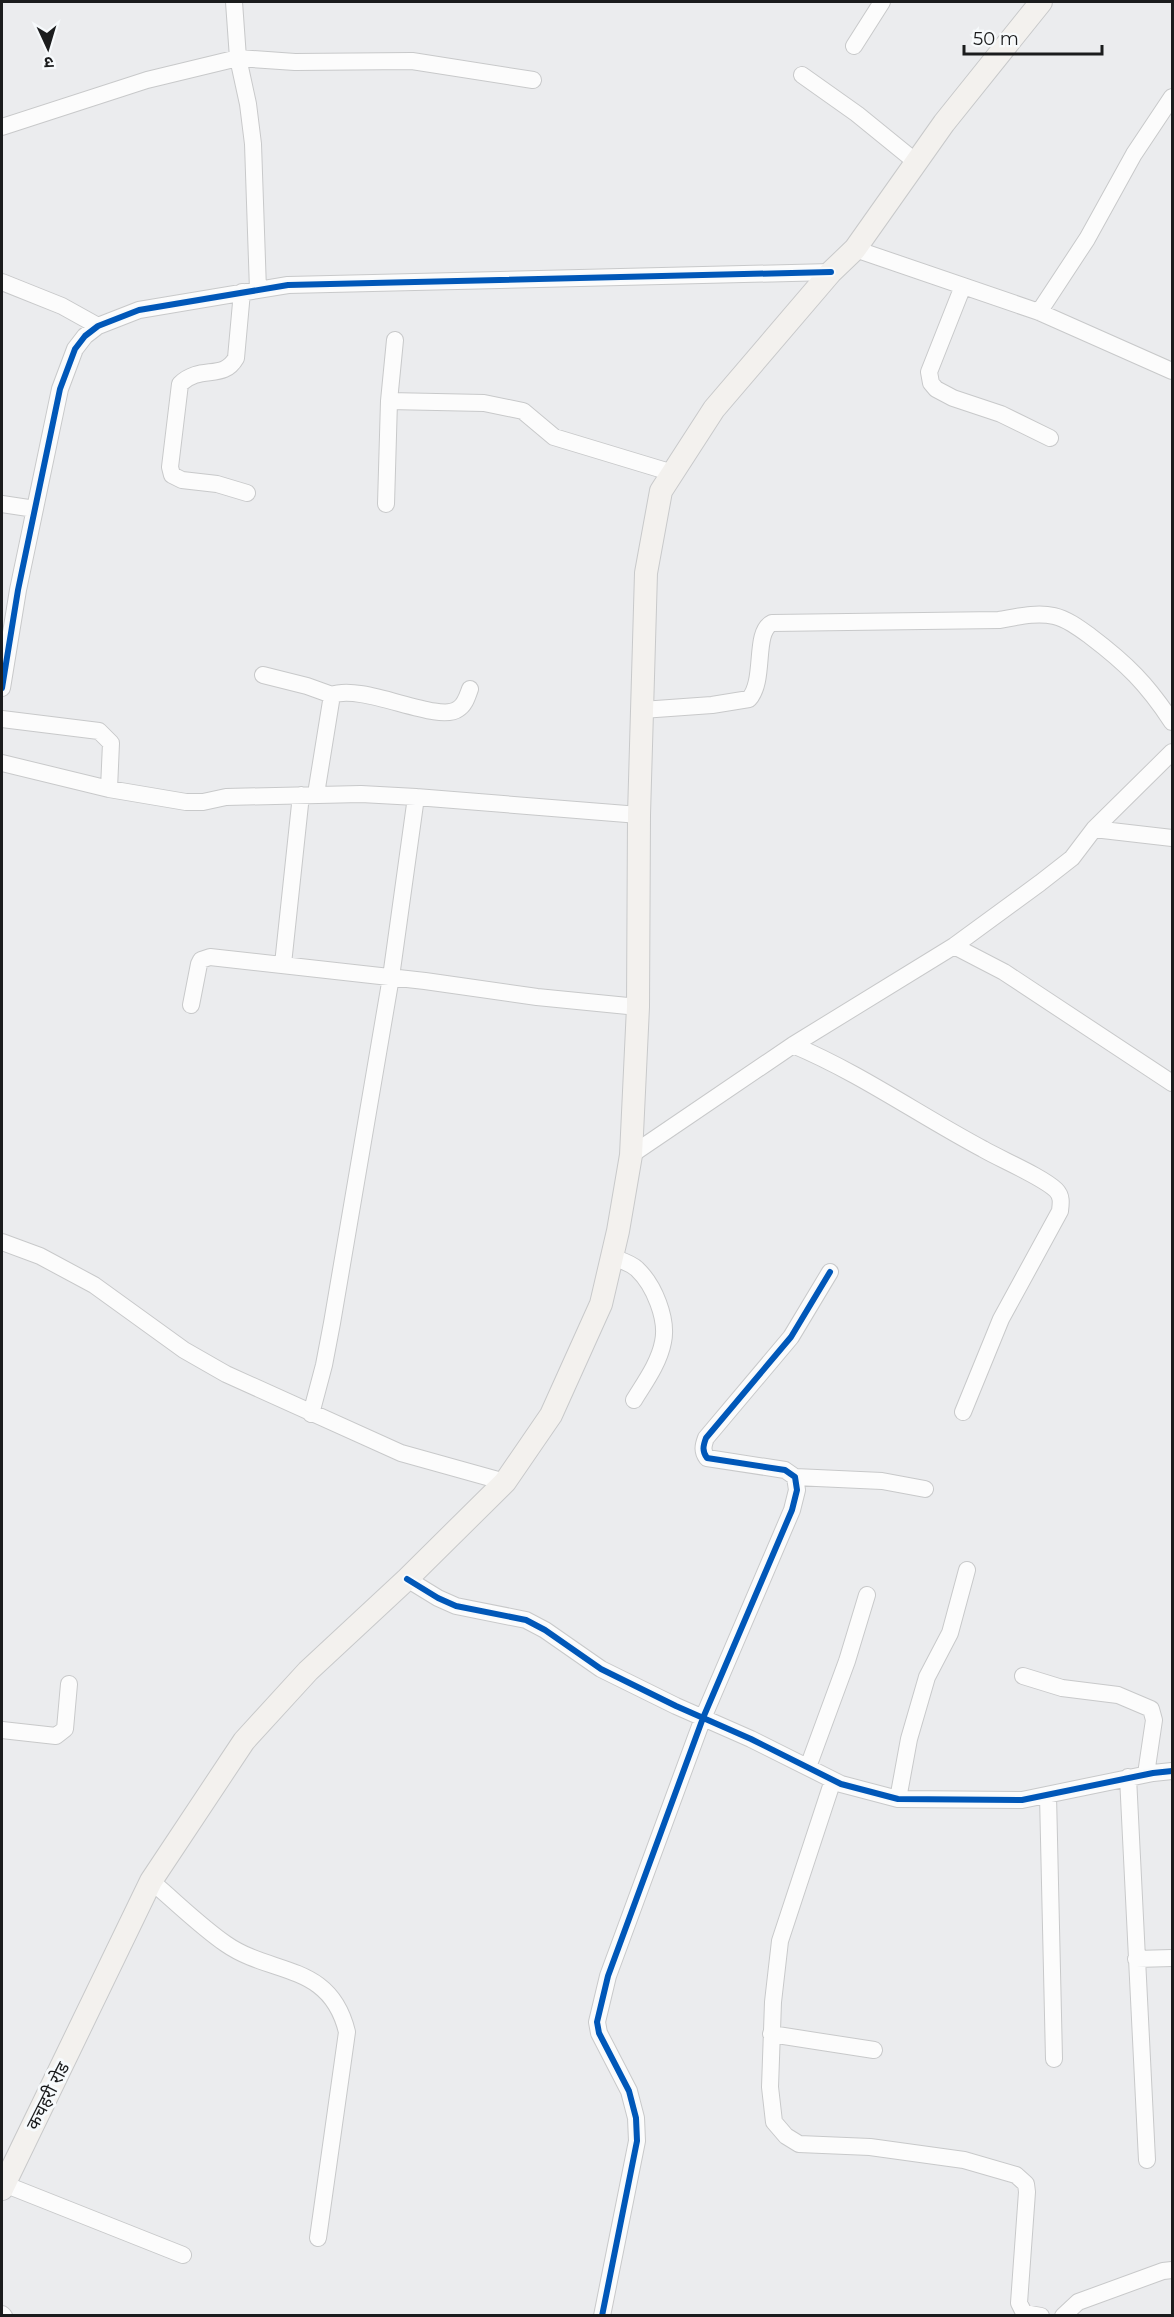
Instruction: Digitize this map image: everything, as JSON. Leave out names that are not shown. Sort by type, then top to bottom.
[{"type":"main road","name":"कचहरी रोड","points":[[3,2186],[122,1945],[151,1881],[244,1741],[308,1671],[407,1579],[505,1482],[556,1405],[602,1304],[631,1155],[638,1007],[639,815],[646,573],[661,491],[721,401],[831,272],[855,249],[944,123],[1041,2]]},
{"type":"street","points":[[234,2],[238,58],[248,104],[253,144],[250,291],[236,358],[231,366],[222,370],[188,376],[180,384],[170,466],[172,475],[182,480],[217,484],[247,493]]},
{"type":"street","points":[[854,46],[882,2]]},
{"type":"street","points":[[2,127],[147,80],[238,58],[296,62],[412,61],[533,80]]},
{"type":"street","points":[[802,75],[857,114],[916,162]]},
{"type":"street","points":[[1039,312],[1087,239],[1134,154],[1173,97]]},
{"type":"street","points":[[855,249],[1039,312],[1173,371]]},
{"type":"street","points":[[2,688],[34,508],[60,388],[75,349],[85,336],[98,326],[139,310],[288,285],[831,272]]},
{"type":"street","points":[[2,282],[62,306],[98,326]]},
{"type":"street","points":[[963,286],[929,372],[931,383],[936,389],[953,398],[1001,414],[1050,438]]},
{"type":"street","points":[[386,504],[389,401],[395,340]]},
{"type":"street","points":[[389,401],[484,403],[523,411],[533,417],[554,437],[673,473]]},
{"type":"street","points":[[2,504],[34,508]]},
{"type":"street","points":[[642,710],[712,705],[749,699],[758,685],[762,634],[766,626],[772,623],[989,620],[1047,615],[1066,620],[1128,665],[1173,723]]},
{"type":"street","points":[[263,675],[332,695],[342,691],[357,692],[408,706],[447,712],[456,711],[464,704],[470,689]]},
{"type":"street","points":[[283,964],[308,794],[332,695]]},
{"type":"street","points":[[2,720],[99,731],[111,743],[109,789]]},
{"type":"street","points":[[631,1155],[793,1046],[954,946],[1072,858],[1094,829],[1173,752]]},
{"type":"street","points":[[2,763],[109,789],[186,802],[203,802],[226,797],[308,794],[416,797],[639,815]]},
{"type":"street","points":[[311,1414],[332,1323],[392,977],[416,797]]},
{"type":"street","points":[[1094,829],[1173,838]]},
{"type":"street","points":[[954,946],[1004,972],[1172,1081]]},
{"type":"street","points":[[192,1005],[200,964],[205,958],[223,957],[537,997],[638,1007]]},
{"type":"street","points":[[793,1046],[832,1062],[1025,1172],[1056,1190],[1061,1199],[1060,1211],[1001,1319],[963,1412]]},
{"type":"street","points":[[2,1242],[70,1270],[127,1307],[184,1350],[226,1374],[401,1453],[505,1482]]},
{"type":"street","points":[[612,1257],[636,1267],[646,1279],[654,1292],[662,1318],[664,1341],[654,1366],[633,1400]]},
{"type":"street","points":[[830,1272],[791,1337],[706,1438],[703,1445],[704,1453],[708,1458],[785,1470],[795,1477],[882,1481],[925,1489]]},
{"type":"street","points":[[602,2316],[637,2141],[636,2118],[629,2091],[605,2047],[597,2022],[608,1976],[703,1718],[792,1510],[797,1490],[795,1477]]},
{"type":"street","points":[[898,1799],[909,1739],[927,1677],[950,1633],[967,1570]]},
{"type":"street","points":[[407,1579],[456,1606],[526,1620],[546,1630],[601,1669],[833,1780],[898,1799],[1022,1800],[1128,1777],[1173,1772]]},
{"type":"street","points":[[808,1767],[847,1661],[867,1595]]},
{"type":"street","points":[[1023,1676],[1062,1688],[1118,1695],[1151,1709],[1154,1720],[1146,1774]]},
{"type":"street","points":[[2,1730],[56,1736],[61,1733],[65,1729],[69,1684]]},
{"type":"street","points":[[1128,1777],[1147,2160]]},
{"type":"street","points":[[833,1780],[780,1941],[771,2034],[770,2087],[774,2122],[786,2136],[799,2144],[870,2147],[964,2160],[1016,2175],[1026,2184],[1027,2192],[1019,2303],[1024,2313],[1041,2316]]},
{"type":"street","points":[[1048,1795],[1054,2059]]},
{"type":"street","points":[[151,1881],[227,1945],[259,1961],[299,1972],[316,1983],[328,1994],[344,2018],[347,2032],[318,2238]]},
{"type":"street","points":[[1136,1959],[1173,1958]]},
{"type":"street","points":[[771,2034],[874,2050]]},
{"type":"street","points":[[3,2186],[183,2254]]},
{"type":"street","points":[[1063,2316],[1078,2302],[1163,2271],[1173,2270]]},
{"type":"cycle path","points":[[2,688],[18,590],[60,389],[75,349],[85,336],[98,326],[139,310],[288,285],[831,272]]},
{"type":"cycle path","points":[[602,2316],[637,2141],[636,2118],[629,2091],[599,2033],[597,2022],[608,1976],[703,1718],[792,1510],[797,1490],[795,1477],[785,1470],[707,1458],[704,1444],[706,1438],[791,1337],[830,1272]]},
{"type":"cycle path","points":[[407,1579],[456,1606],[526,1620],[545,1630],[601,1669],[676,1706],[751,1739],[841,1784],[898,1799],[1022,1800],[1172,1771]]}]
